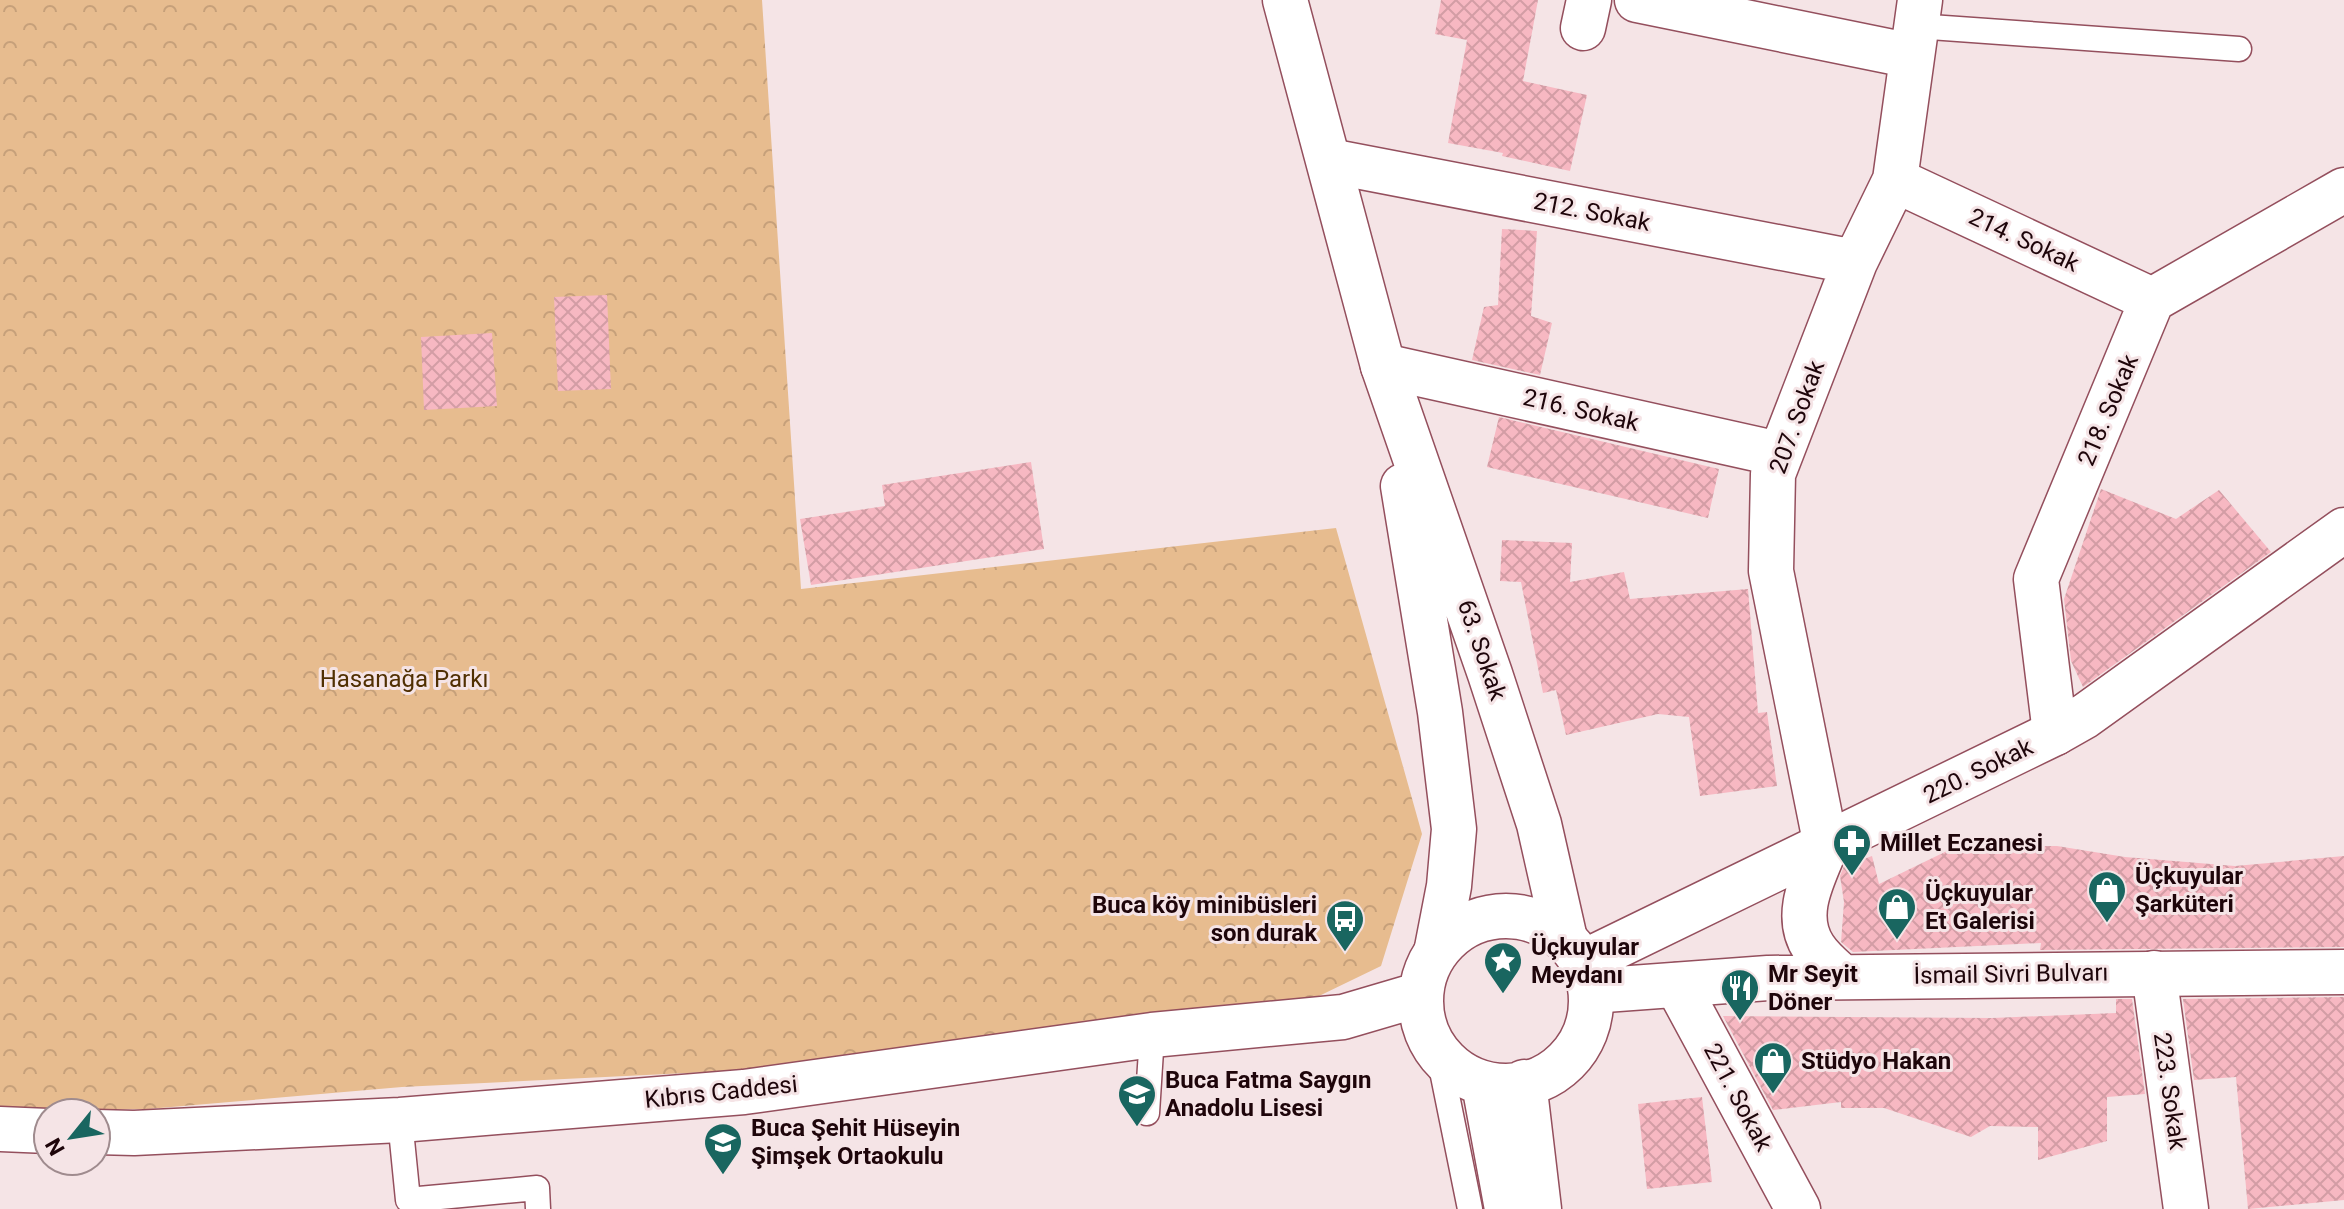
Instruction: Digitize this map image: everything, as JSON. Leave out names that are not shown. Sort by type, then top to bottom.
[{"type":"main road","name":"63. Sokak","points":[[1285,0],[1383,366],[1485,659],[1539,824],[1579,964]]},
{"type":"main road","points":[[1637,0],[1916,28]]},
{"type":"main road","name":"207. Sokak","points":[[1826,846],[1771,571],[1773,474],[1855,262],[1895,180],[1916,28]]},
{"type":"main road","name":"212. Sokak","points":[[1330,161],[1855,262]]},
{"type":"main road","name":"214. Sokak","points":[[1895,180],[2152,300]]},
{"type":"main road","points":[[2152,300],[2344,190]]},
{"type":"main road","name":"218. Sokak","points":[[2055,733],[2036,579],[2152,300]]},
{"type":"main road","name":"63. Sokak","points":[[1383,366],[1440,712],[1454,829],[1449,886],[1437,948]]},
{"type":"main road","name":"216. Sokak","points":[[1383,366],[1779,454]]},
{"type":"main road","name":"220. Sokak","points":[[1579,964],[1826,846],[2085,716],[2344,530]]},
{"type":"main road","points":[[1826,846],[1805,899],[1805,924],[1814,948],[1841,976]]},
{"type":"main road","points":[[1513,915],[1541,923],[1579,964],[1589,1018],[1580,1044],[1562,1066],[1538,1081],[1504,1083],[1465,1076],[1429,1029],[1437,948],[1458,929],[1485,917],[1513,915]]},
{"type":"main road","name":"İsmail Sivri Bulvarı","points":[[1579,964],[1677,985],[1841,976],[2344,972]]},
{"type":"main road","name":"223. Sokak","points":[[2154,973],[2186,1209]]},
{"type":"main road","name":"221. Sokak","points":[[1677,985],[1798,1209]]},
{"type":"main road","name":"Kıbrıs Caddesi","points":[[112,1132],[400,1120],[744,1092],[1152,1035],[1343,1017],[1429,1029]]},
{"type":"main road","points":[[1504,1083],[1507,1209]]},
{"type":"main road","points":[[1504,1083],[1539,1209]]},
{"type":"main road","points":[[0,1129],[32,1130]]},
{"type":"lane","points":[[1916,28],[2239,49]]},
{"type":"lane","points":[[1429,1029],[1470,1209]]},
{"type":"lane","points":[[1147,1113],[1152,1035]]},
{"type":"lane","points":[[400,1120],[408,1200],[537,1188],[538,1209]]},
{"type":"green space","name":"Hasanağa Parkı","points":[[0,0],[762,0],[801,589],[1336,528],[1422,834],[1381,966],[1319,996],[771,1069],[402,1087],[148,1109],[112,1109],[112,1097],[32,1097],[32,1111],[0,1111]]},
{"type":"building","points":[[1441,0],[1538,0],[1523,81],[1587,95],[1570,171],[1502,156],[1503,153],[1448,143],[1467,40],[1435,34]]},
{"type":"building","points":[[1502,229],[1537,231],[1531,316],[1552,323],[1540,375],[1472,360],[1484,307],[1498,305]]},
{"type":"building","points":[[607,295],[611,389],[558,391],[554,297]]},
{"type":"building","points":[[492,333],[497,406],[424,410],[421,337]]},
{"type":"building","points":[[1499,417],[1719,469],[1708,518],[1487,467]]},
{"type":"building","points":[[1031,462],[1044,549],[811,585],[800,519],[885,506],[882,485]]},
{"type":"building","points":[[2101,489],[2176,519],[2219,490],[2271,552],[2083,687],[2071,661],[2064,599]]},
{"type":"building","points":[[1502,540],[1572,543],[1570,582],[1624,572],[1630,599],[1748,589],[1758,713],[1767,712],[1777,786],[1700,796],[1689,717],[1658,714],[1566,735],[1556,690],[1543,693],[1521,582],[1500,581]]},
{"type":"building","points":[[2057,846],[2125,857],[2235,866],[2344,856],[2344,947],[2040,950],[2041,943],[1853,952],[1841,942],[1844,902],[1840,876],[1844,866],[1872,856],[1879,884],[1955,847]]},
{"type":"building","points":[[2344,997],[2344,1200],[2248,1209],[2236,1077],[2194,1080],[2183,999]]},
{"type":"building","points":[[2116,999],[2132,999],[2145,1094],[2107,1097],[2107,1141],[2038,1160],[2038,1127],[1990,1126],[1971,1137],[1884,1108],[1841,1108],[1841,1102],[1773,1110],[1723,1016],[1992,1018],[2116,1013]]},
{"type":"building","points":[[1702,1097],[1712,1182],[1647,1189],[1638,1104]]},
{"type":"place","name":"Millet Eczanesi","points":[[1852,877]]},
{"type":"place","name":"Üçkuyular Şarküteri","points":[[2107,924]]},
{"type":"place","name":"Üçkuyular Et Galerisi","points":[[1897,941]]},
{"type":"place","name":"Buca köy minibüsleri son durak","points":[[1345,953]]},
{"type":"place","name":"Üçkuyular Meydanı","points":[[1503,995]]},
{"type":"place","name":"Mr Seyit Döner","points":[[1740,1022]]},
{"type":"place","name":"Stüdyo Hakan","points":[[1773,1095]]},
{"type":"place","name":"Buca Fatma Saygın Anadolu Lisesi","points":[[1137,1128]]},
{"type":"place","name":"Buca Şehit Hüseyin Şimşek Ortaokulu","points":[[723,1176]]}]
